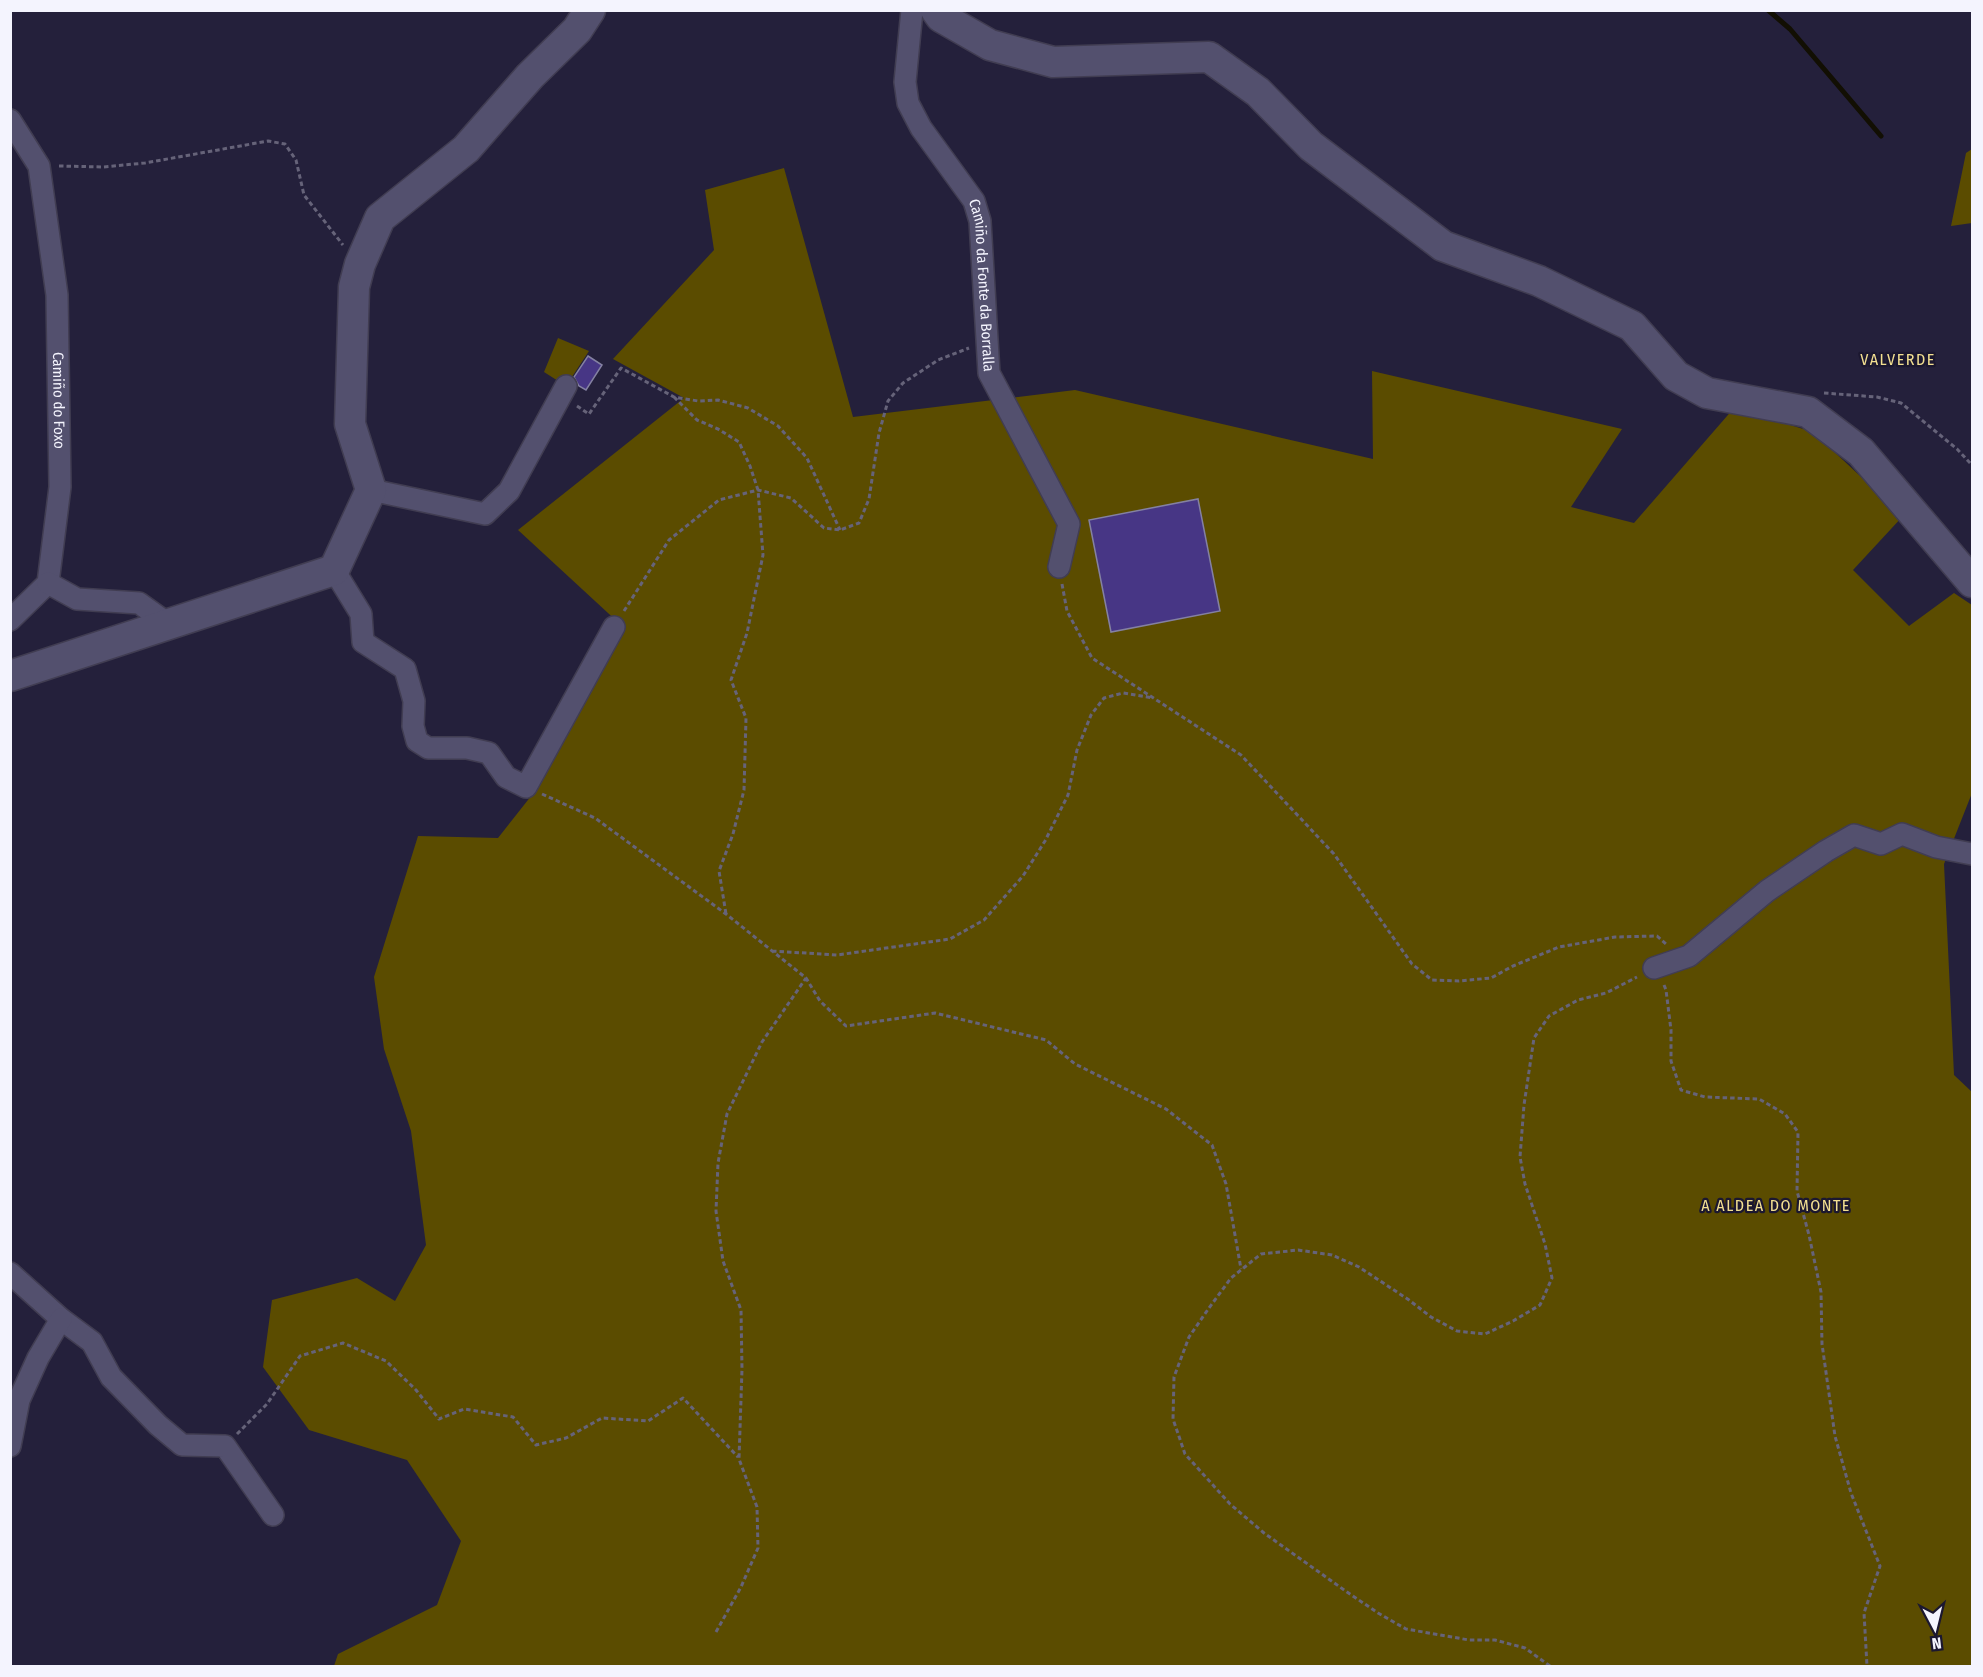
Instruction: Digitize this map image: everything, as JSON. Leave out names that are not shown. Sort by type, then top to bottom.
[{"type":"street","points":[[10,676],[334,570],[371,490],[350,424],[354,287],[360,264],[380,218],[466,149],[530,76],[578,30],[590,10]]},
{"type":"street","name":"Camiño da Fonte da Borralla","points":[[912,10],[905,82],[908,103],[921,128],[974,201],[980,221],[989,373],[1069,524],[1059,567]]},
{"type":"street","points":[[936,10],[941,17],[990,45],[1053,62],[1209,57],[1258,92],[1311,146],[1443,246],[1539,280],[1632,326],[1676,376],[1707,393],[1808,412],[1862,452],[1972,582]]},
{"type":"street","points":[[10,120],[39,166]]},
{"type":"street","name":"Camiño do Foxo","points":[[39,166],[57,295],[60,487],[48,583]]},
{"type":"street","points":[[371,490],[485,514],[509,491],[563,391]]},
{"type":"street","points":[[334,570],[361,614],[363,642],[405,669],[414,701],[412,726],[417,741],[428,748],[467,748],[489,753],[506,777],[526,787],[614,627]]},
{"type":"street","points":[[10,620],[48,583],[77,599],[139,603],[168,623]]},
{"type":"street","points":[[1654,968],[1689,956],[1767,891],[1854,835],[1881,844],[1902,834],[1936,847],[1972,854]]},
{"type":"street","points":[[10,1273],[61,1319],[92,1342],[111,1377],[158,1425],[182,1445],[225,1446],[273,1515]]},
{"type":"street","points":[[10,1446],[20,1400],[38,1358],[61,1319]]},
{"type":"path","points":[[39,166],[103,167],[145,163],[268,141],[285,144],[296,160],[304,195],[330,229]]},
{"type":"path","points":[[614,627],[669,540],[719,500],[759,490],[791,498],[824,528],[840,530],[859,523],[870,499],[879,433],[888,401],[903,383],[938,360],[987,340]]},
{"type":"path","points":[[563,391],[589,414],[621,368],[674,397],[697,420],[739,442],[759,490],[763,555],[747,633],[731,680],[746,718],[744,790],[733,834],[719,871],[726,914]]},
{"type":"path","points":[[1821,393],[1877,397],[1901,403],[1957,449],[1972,465]]},
{"type":"path","points":[[674,397],[698,401],[718,400],[748,408],[778,426],[807,458],[840,530]]},
{"type":"path","points":[[1059,567],[1067,611],[1092,658],[1240,755],[1334,854],[1412,964],[1432,980],[1459,981],[1491,978],[1559,947],[1615,937],[1658,936],[1681,959]]},
{"type":"path","points":[[772,951],[837,955],[950,939],[984,920],[1023,876],[1045,841],[1068,795],[1077,750],[1091,715],[1104,698],[1123,693],[1155,699]]},
{"type":"path","points":[[526,787],[595,818],[726,914],[806,978],[820,1001],[846,1026],[935,1013],[1046,1040],[1075,1064],[1166,1109],[1212,1145],[1226,1184],[1241,1269]]},
{"type":"path","points":[[1551,1666],[1525,1648],[1495,1640],[1469,1640],[1406,1629],[1378,1613],[1264,1533],[1230,1504],[1185,1454],[1173,1419],[1174,1377],[1189,1337],[1231,1278],[1261,1254],[1298,1250],[1332,1255],[1359,1267],[1431,1317],[1457,1331],[1485,1334],[1540,1305],[1552,1278],[1545,1244],[1525,1184],[1520,1157],[1524,1106],[1534,1038],[1549,1016],[1578,1000],[1606,993],[1654,968],[1666,990],[1671,1030],[1671,1061],[1681,1090],[1705,1096],[1759,1100],[1785,1114],[1798,1132],[1797,1191],[1821,1292],[1822,1344],[1835,1436],[1851,1493],[1880,1566],[1864,1613],[1867,1666]]},
{"type":"path","points":[[739,1459],[741,1310],[723,1261],[716,1211],[718,1163],[727,1114],[762,1041],[806,978]]},
{"type":"path","points":[[225,1446],[267,1404],[300,1356],[343,1343],[386,1361],[416,1390],[439,1419],[464,1409],[513,1417],[536,1445],[566,1438],[602,1418],[648,1421],[683,1398],[739,1459],[757,1507],[758,1548],[741,1587],[716,1632]]},
{"type":"shaded area","points":[[1972,149],[1972,223],[1951,226],[1966,153]]},
{"type":"shaded area","points":[[784,168],[853,417],[1075,390],[1373,459],[1372,371],[1622,429],[1571,507],[1634,523],[1734,408],[1813,432],[1903,516],[1853,570],[1909,626],[1954,593],[1972,605],[1972,793],[1944,864],[1954,1075],[1972,1092],[1972,1666],[334,1666],[338,1654],[437,1605],[461,1541],[407,1460],[309,1430],[263,1367],[272,1300],[357,1278],[395,1301],[426,1245],[411,1131],[384,1049],[374,977],[418,836],[498,838],[539,786],[621,625],[518,530],[684,398],[613,359],[714,250],[705,190]]},
{"type":"shaded area","points":[[558,338],[589,351],[566,386],[544,372]]},
{"type":"building","points":[[588,356],[602,365],[586,390],[579,386],[574,377]]},
{"type":"building","points":[[1198,499],[1220,611],[1111,632],[1089,520]]},
{"type":"waterway","points":[[1768,10],[1790,29],[1881,136]]},
{"type":"district","name":"VALVERDE","points":[[1898,359]]},
{"type":"district","name":"A ALDEA DO MONTE","points":[[1776,1205]]}]
